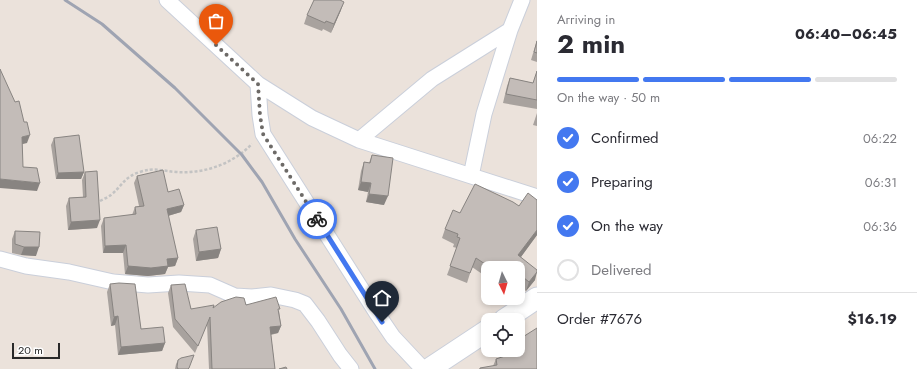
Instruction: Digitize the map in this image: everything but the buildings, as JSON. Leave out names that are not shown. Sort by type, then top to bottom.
[{"type":"main road","points":[[514,313],[537,298]]},
{"type":"main road","points":[[430,369],[481,335]]},
{"type":"street","points":[[167,0],[258,84],[312,118],[359,140],[537,198]]},
{"type":"street","points":[[471,176],[484,114],[510,30],[522,0]]},
{"type":"street","points":[[359,140],[432,79],[510,30]]},
{"type":"street","points":[[258,84],[263,134],[393,337],[423,369]]},
{"type":"street","points":[[0,259],[26,266],[69,272],[113,282],[148,285],[179,283],[210,285],[235,296],[252,297],[271,295],[294,300],[305,304],[351,369]]},
{"type":"path","points":[[100,200],[111,195],[129,176],[141,171],[159,169],[176,172],[190,172],[215,168],[242,155],[263,134]]},
{"type":"railway","points":[[65,0],[102,24],[175,88],[242,155],[262,182],[295,239],[341,309],[375,369]]},
{"type":"way so far","points":[[216,45],[258,84],[263,134],[317,219]]},
{"type":"route","points":[[317,219],[382,322]]}]
